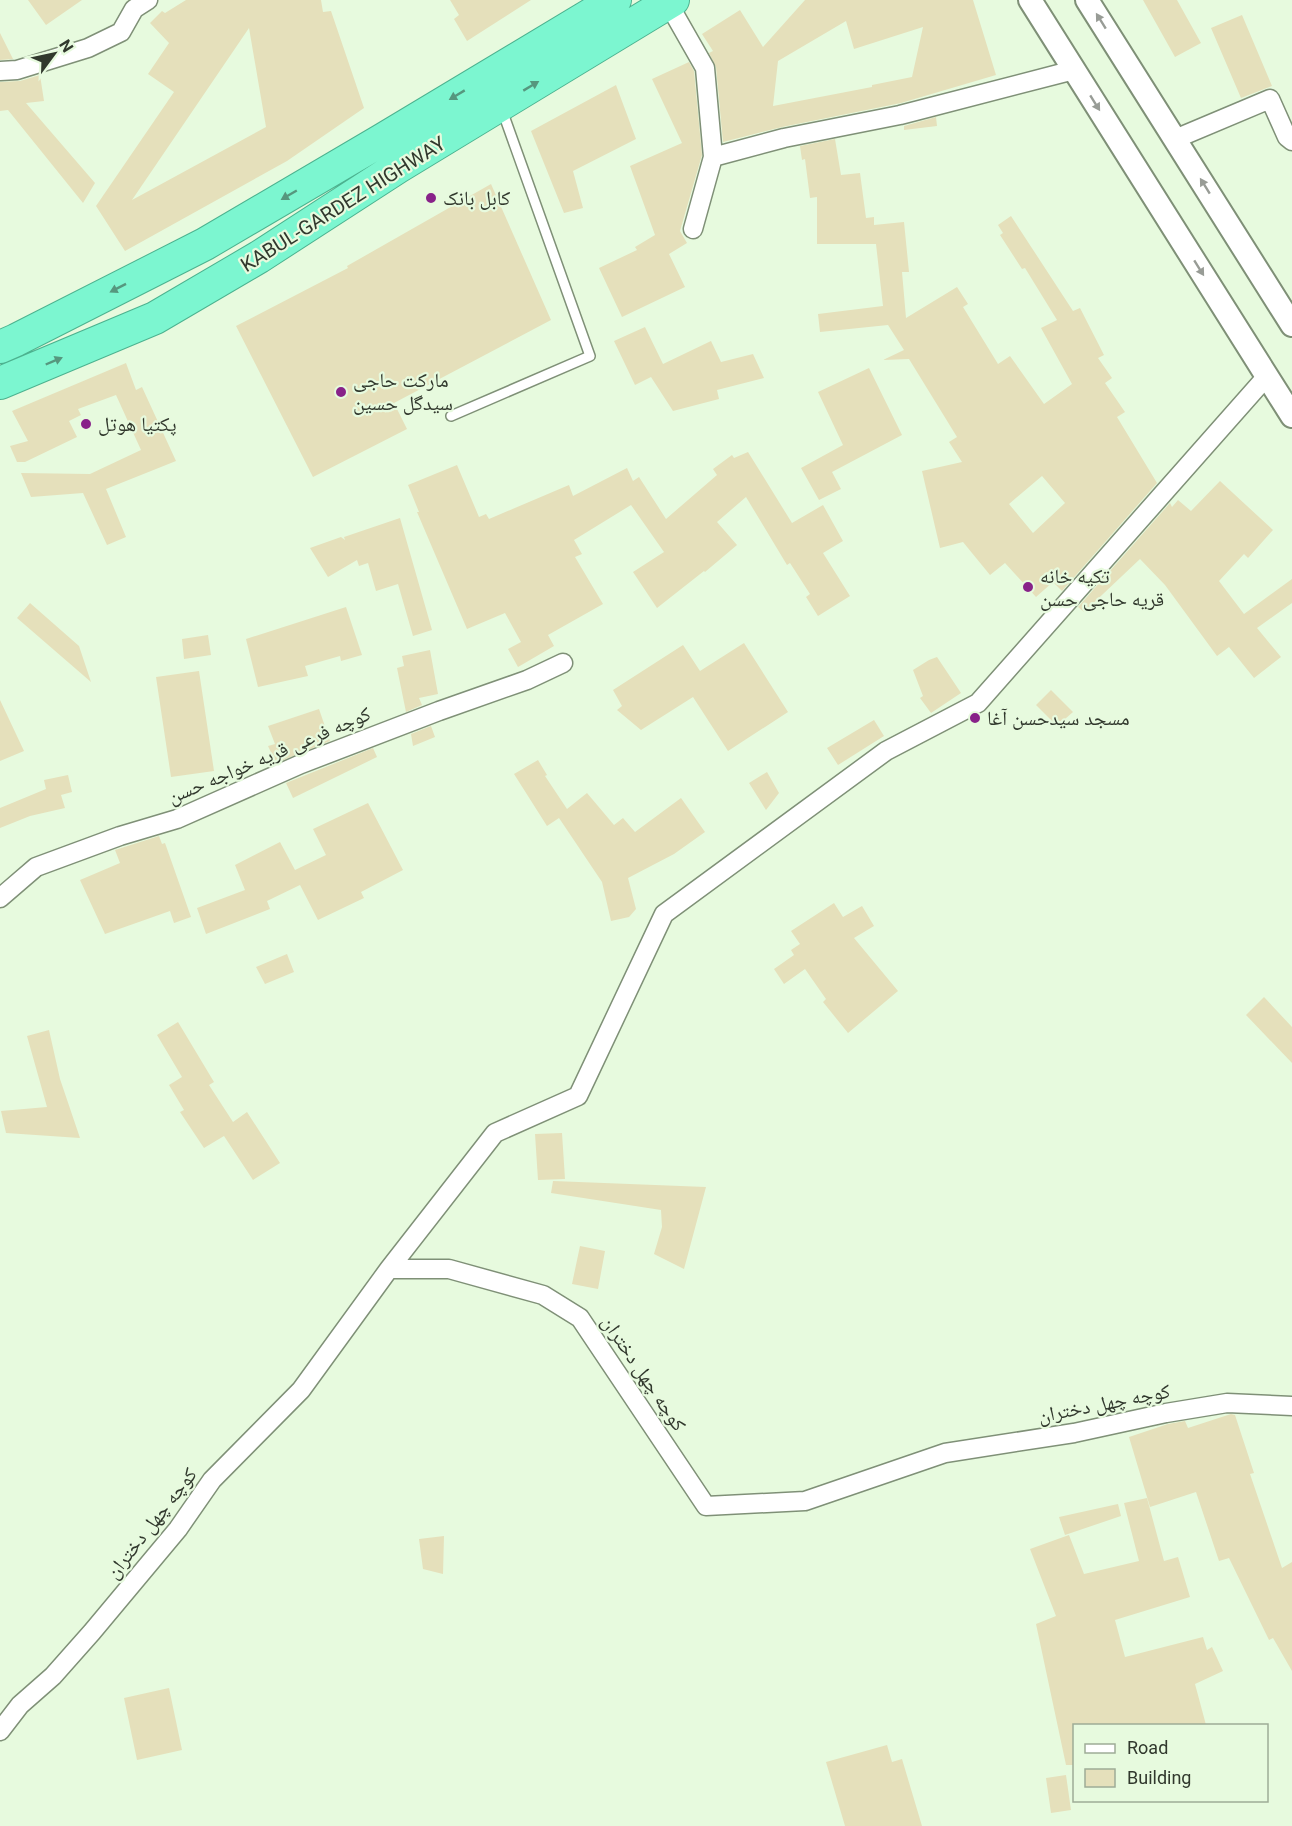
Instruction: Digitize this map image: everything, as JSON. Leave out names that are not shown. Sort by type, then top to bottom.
[{"type":"highway","name":"KABUL-GARDEZ HIGHWAY","points":[[0,346],[206,243],[615,0]]},
{"type":"highway","name":"KABUL-GARDEZ HIGHWAY","points":[[0,383],[155,318],[259,257],[398,167],[671,1]]},
{"type":"street","points":[[0,71],[17,70],[88,48],[121,32],[134,9],[148,0]]},
{"type":"street","points":[[1030,0],[1292,416]]},
{"type":"street","points":[[1088,0],[1292,325]]},
{"type":"street","points":[[671,1],[705,68],[713,157],[693,229]]},
{"type":"street","points":[[713,157],[784,138],[900,115],[1074,70]]},
{"type":"street","points":[[1175,139],[1270,99],[1287,137],[1292,141]]},
{"type":"street","points":[[389,1269],[495,1133],[578,1096],[664,914],[886,751],[978,703],[1267,376]]},
{"type":"street","name":"کوچه فرعی قریه خواجه حسن","points":[[0,898],[36,867],[120,836],[177,819],[301,764],[526,680],[563,663]]},
{"type":"street","name":"کوچه چهل دختران","points":[[0,1731],[20,1705],[53,1676],[92,1632],[177,1529],[212,1480],[300,1390],[389,1269],[449,1269],[543,1295],[580,1318],[706,1506],[805,1501],[945,1453],[1074,1434],[1227,1403],[1292,1406]]},
{"type":"lane","points":[[451,416],[590,356],[500,105]]},
{"type":"building","points":[[28,0],[82,0],[46,25]]},
{"type":"building","points":[[186,0],[321,0],[323,12],[331,11],[364,108],[287,161],[125,251],[96,206],[174,92],[148,74],[169,43],[150,23],[162,11],[165,13]],"holes":[[[249,28],[266,127],[132,200]]]},
{"type":"building","points":[[450,0],[531,0],[467,41],[454,19],[459,15]]},
{"type":"building","points":[[805,0],[973,0],[996,75],[901,103],[782,127],[723,142],[716,67],[709,53],[713,51],[702,34],[740,10],[763,47]],"holes":[[[846,21],[854,49],[923,27],[912,77],[773,106],[778,61]]]},
{"type":"building","points":[[1143,0],[1177,0],[1201,43],[1175,57]]},
{"type":"building","points":[[1242,15],[1272,86],[1241,98],[1211,28]]},
{"type":"building","points":[[0,33],[13,59],[0,60]]},
{"type":"building","points":[[689,62],[694,71],[702,155],[680,231],[687,243],[669,254],[685,287],[622,317],[599,268],[637,250],[635,247],[655,235],[630,166],[682,143],[652,79]]},
{"type":"building","points":[[40,75],[44,101],[26,103],[95,183],[83,203],[8,110],[0,111],[0,82],[20,81]]},
{"type":"building","points":[[616,85],[636,139],[573,171],[583,208],[564,213],[531,131]]},
{"type":"building","points":[[936,117],[937,126],[904,130],[904,126]]},
{"type":"building","points":[[835,139],[841,175],[860,173],[866,218],[874,217],[874,225],[904,222],[909,272],[902,272],[906,318],[957,287],[968,304],[963,307],[998,364],[1010,356],[1044,404],[1072,384],[1041,328],[1057,320],[1025,268],[1022,269],[1000,235],[1003,233],[998,225],[1011,216],[1073,311],[1080,308],[1104,355],[1098,358],[1112,378],[1105,383],[1125,412],[1117,417],[1157,483],[1062,591],[1053,582],[1036,597],[1005,563],[990,575],[963,542],[940,548],[922,471],[962,462],[949,442],[957,437],[909,359],[883,360],[904,350],[888,325],[820,332],[818,314],[883,306],[876,244],[817,244],[817,197],[810,198],[805,159],[802,160],[800,146]],"holes":[[[1042,476],[1065,503],[1033,533],[1009,504]]]},
{"type":"building","points":[[491,184],[551,320],[394,403],[407,429],[313,477],[236,326],[348,268],[347,266]]},
{"type":"building","points":[[645,327],[663,364],[711,341],[721,362],[753,354],[764,378],[717,390],[719,399],[673,411],[651,377],[635,385],[614,341]]},
{"type":"building","points":[[126,363],[136,390],[142,387],[176,461],[106,489],[126,537],[107,545],[83,493],[31,497],[21,473],[90,474],[141,450],[116,395],[78,409],[81,415],[69,421],[77,437],[25,462],[17,462],[10,446],[28,441],[12,411]]},
{"type":"building","points":[[869,368],[902,435],[832,472],[841,489],[819,500],[801,468],[843,445],[818,392]]},
{"type":"building","points":[[748,452],[792,523],[823,505],[843,541],[823,553],[850,596],[818,616],[806,597],[810,594],[790,563],[787,565],[746,497],[717,522],[737,545],[657,608],[633,572],[664,552],[631,505],[574,540],[582,554],[575,557],[603,604],[548,635],[554,646],[518,667],[508,649],[521,642],[505,613],[467,629],[417,512],[419,512],[408,485],[457,465],[479,517],[486,514],[489,519],[569,485],[573,496],[627,468],[633,481],[639,477],[666,519],[717,475],[713,469],[732,455],[734,458]]},
{"type":"building","points":[[1220,481],[1273,530],[1248,558],[1244,554],[1219,581],[1244,614],[1292,579],[1292,603],[1257,628],[1281,657],[1254,678],[1229,647],[1217,656],[1165,585],[1140,559],[1084,612],[1078,607],[1170,503],[1172,507],[1178,500],[1191,511]]},
{"type":"building","points":[[400,518],[432,630],[413,636],[398,584],[376,591],[368,563],[359,566],[357,560],[328,577],[310,548],[341,537],[345,540],[344,537]]},
{"type":"building","points":[[30,603],[79,646],[91,682],[17,618]]},
{"type":"building","points":[[346,607],[362,655],[341,661],[340,656],[305,666],[308,676],[258,687],[246,639]]},
{"type":"building","points":[[208,635],[211,655],[184,659],[182,639]]},
{"type":"building","points":[[744,643],[788,712],[728,751],[693,697],[641,730],[617,710],[622,706],[613,690],[683,645],[700,671]]},
{"type":"building","points":[[430,650],[438,694],[419,698],[422,705],[406,712],[397,668],[404,666],[402,656]]},
{"type":"building","points":[[937,657],[961,693],[931,713],[920,698],[923,696],[913,670]]},
{"type":"building","points":[[199,671],[214,771],[171,777],[156,677]]},
{"type":"building","points":[[1051,690],[1073,712],[1057,726],[1036,705]]},
{"type":"building","points":[[0,700],[24,751],[0,761]]},
{"type":"building","points":[[319,709],[330,741],[276,763],[268,746],[275,744],[268,726]]},
{"type":"building","points":[[874,720],[884,736],[838,765],[827,748]]},
{"type":"building","points":[[431,726],[435,737],[413,746],[411,734]]},
{"type":"building","points":[[373,748],[377,757],[293,798],[286,783]]},
{"type":"building","points":[[538,760],[547,775],[545,776],[567,809],[587,793],[614,825],[623,818],[635,832],[681,798],[705,832],[674,854],[628,878],[636,909],[629,917],[611,921],[602,882],[559,818],[547,826],[514,774]]},
{"type":"building","points":[[767,772],[779,793],[766,810],[749,783]]},
{"type":"building","points":[[68,775],[72,792],[61,795],[65,808],[30,816],[0,828],[0,808],[46,789],[44,780]]},
{"type":"building","points":[[368,803],[403,870],[361,892],[364,898],[318,920],[300,885],[267,901],[270,909],[206,934],[197,908],[245,890],[235,865],[280,842],[295,870],[326,855],[313,829]]},
{"type":"building","points":[[159,836],[162,844],[165,843],[191,917],[174,923],[170,911],[105,934],[80,880],[120,863],[115,850]]},
{"type":"building","points":[[834,903],[843,917],[862,906],[874,926],[854,938],[898,991],[848,1033],[823,1002],[826,999],[805,969],[784,984],[774,969],[794,955],[791,950],[800,944],[791,931]]},
{"type":"building","points":[[287,954],[294,972],[265,984],[256,967]]},
{"type":"building","points":[[1264,997],[1292,1027],[1292,1063],[1246,1015]]},
{"type":"building","points":[[178,1022],[214,1082],[209,1085],[233,1122],[247,1112],[280,1163],[253,1180],[224,1136],[204,1148],[180,1112],[184,1110],[169,1085],[182,1077],[157,1035]]},
{"type":"building","points":[[49,1030],[60,1079],[80,1138],[6,1133],[1,1111],[47,1107],[27,1036]]},
{"type":"building","points":[[562,1133],[565,1179],[538,1180],[535,1134]]},
{"type":"building","points":[[553,1181],[706,1187],[684,1269],[654,1254],[662,1227],[661,1210],[551,1193]]},
{"type":"building","points":[[580,1246],[605,1251],[598,1289],[572,1284]]},
{"type":"building","points":[[1231,1414],[1235,1415],[1254,1473],[1250,1474],[1282,1568],[1292,1562],[1292,1671],[1273,1638],[1269,1640],[1229,1558],[1219,1561],[1196,1492],[1150,1507],[1129,1437],[1185,1421],[1188,1428]]},
{"type":"building","points":[[1147,1498],[1164,1561],[1178,1557],[1190,1597],[1115,1620],[1125,1657],[1203,1637],[1207,1650],[1212,1647],[1223,1671],[1195,1684],[1206,1724],[1073,1724],[1073,1765],[1066,1765],[1036,1624],[1056,1616],[1030,1549],[1069,1535],[1084,1574],[1139,1561],[1124,1503]]},
{"type":"building","points":[[1118,1504],[1121,1516],[1065,1535],[1059,1517]]},
{"type":"building","points":[[444,1536],[443,1574],[423,1569],[419,1539]]},
{"type":"building","points":[[169,1688],[182,1750],[137,1760],[124,1698]]},
{"type":"building","points":[[887,1745],[892,1762],[902,1759],[922,1826],[845,1826],[826,1762]]},
{"type":"building","points":[[1066,1775],[1071,1810],[1051,1813],[1046,1778]]},
{"type":"place","name":"کابل بانک","points":[[431,198]]},
{"type":"place","name":"مارکت حاجی سیدگل حسین","points":[[341,392]]},
{"type":"place","name":"پکتیا هوتل","points":[[86,424]]},
{"type":"place","name":"تکیه خانه قریه حاجی حسن","points":[[1028,587]]},
{"type":"place","name":"مسجد سیدحسن آغا","points":[[975,718]]}]
